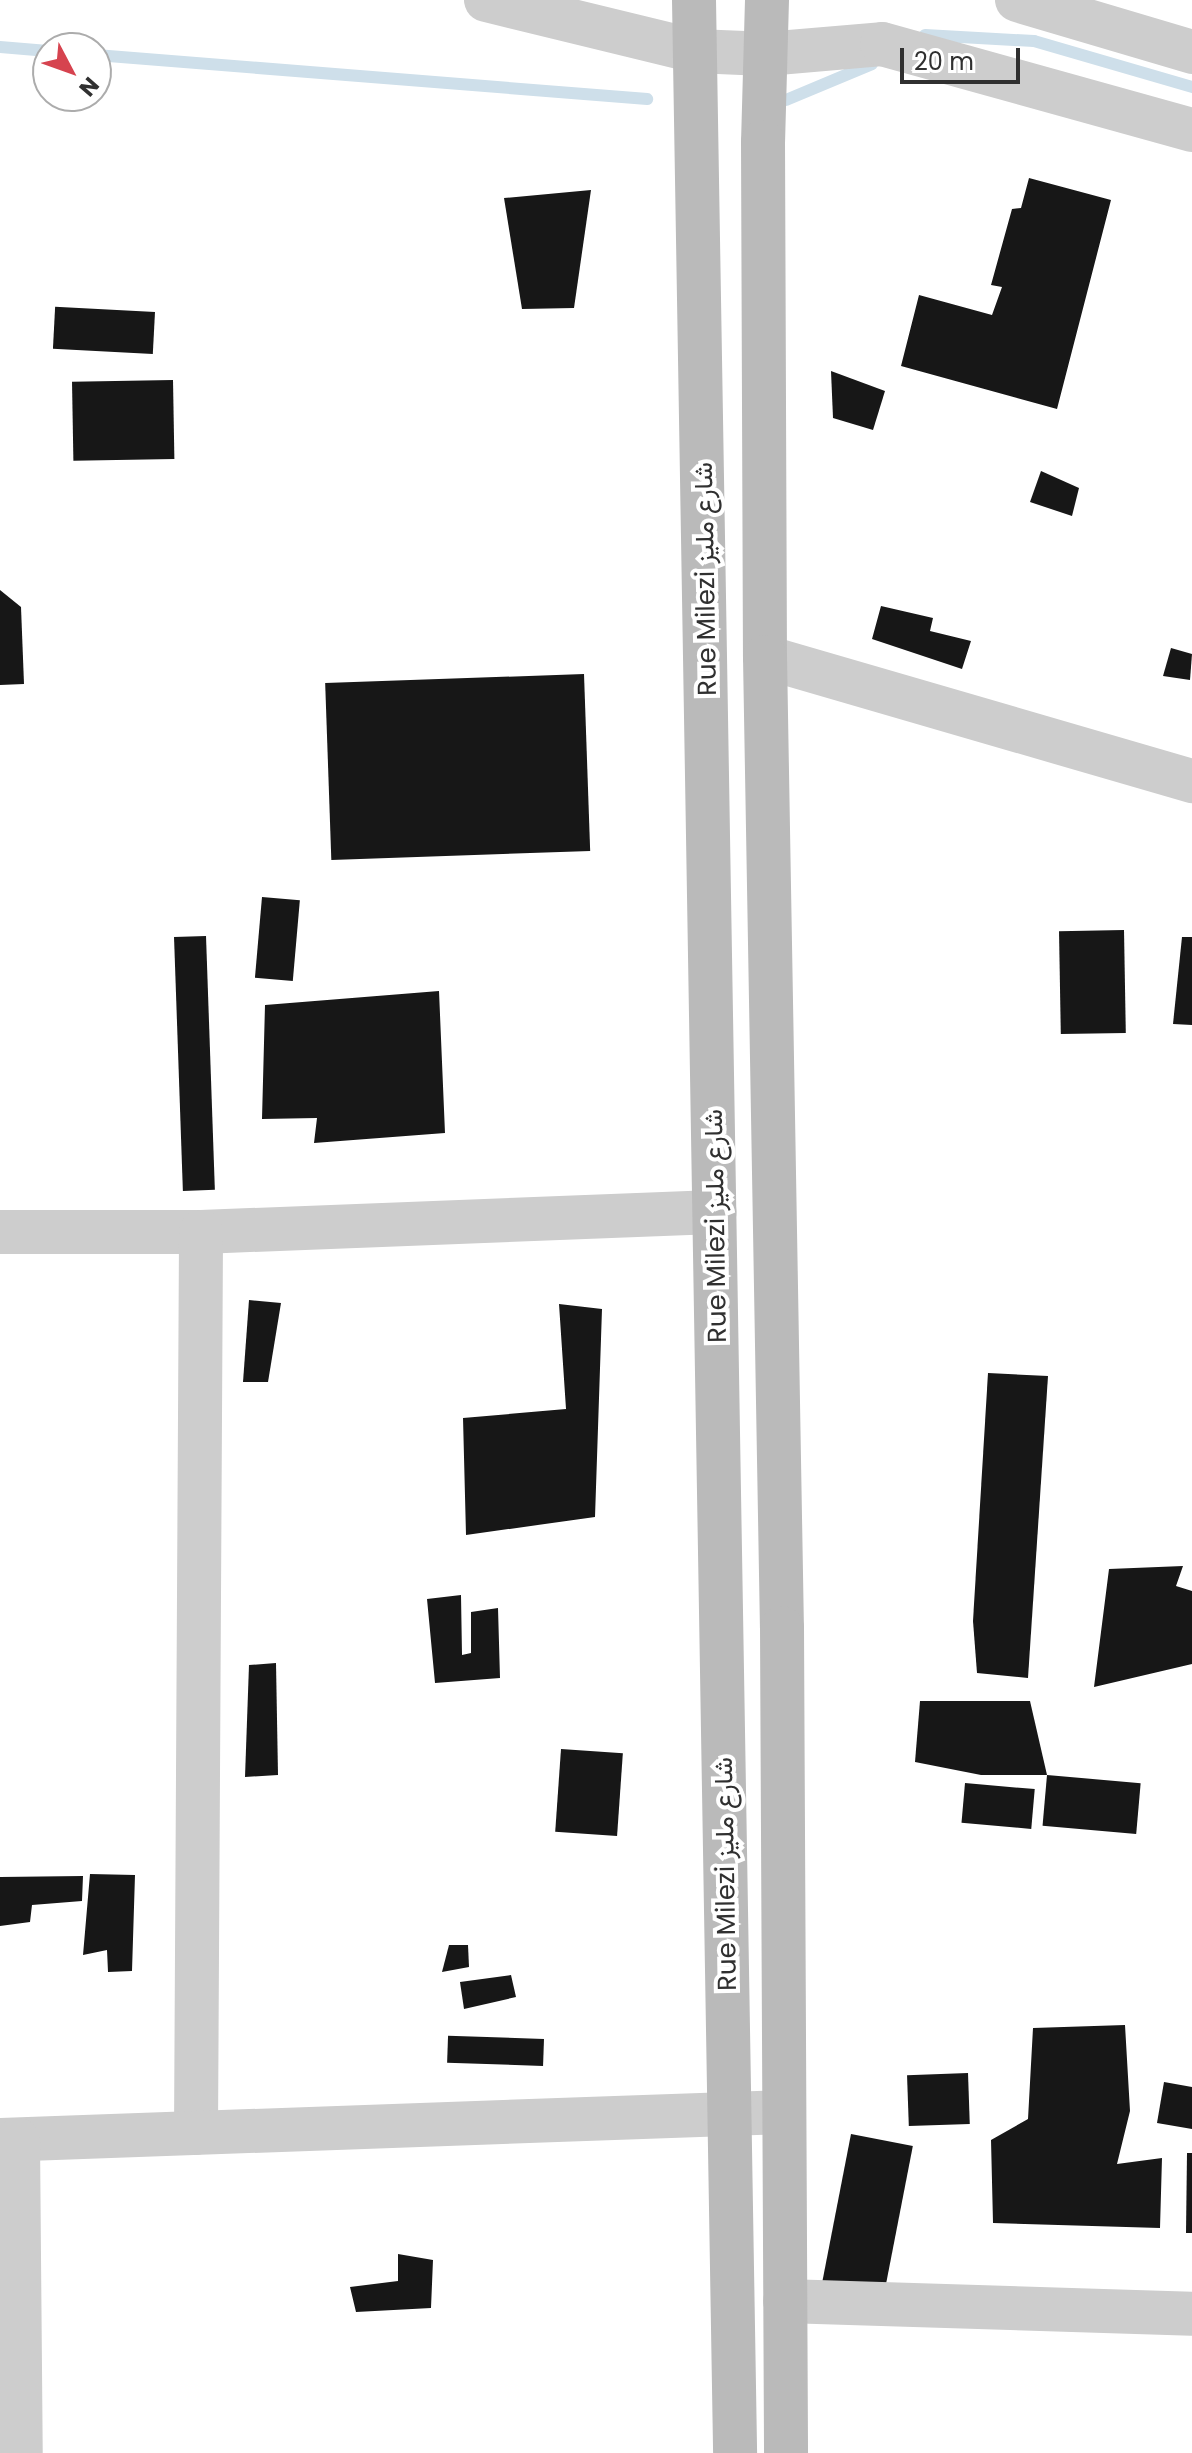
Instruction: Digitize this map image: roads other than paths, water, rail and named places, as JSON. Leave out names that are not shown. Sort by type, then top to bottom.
[{"type":"street","points":[[486,0],[695,51],[766,54],[882,44],[1192,130]]},
{"type":"street","name":"Rue Milezi شارع مليز","points":[[694,0],[735,2453]]},
{"type":"street","points":[[767,0],[765,657],[782,1628],[786,2453]]},
{"type":"street","points":[[1017,0],[1192,52]]},
{"type":"street","points":[[765,657],[1192,781]]},
{"type":"street","points":[[0,1232],[201,1232],[715,1212]]},
{"type":"street","points":[[196,2133],[201,1232]]},
{"type":"street","points":[[21,2453],[9,2140],[784,2112]]},
{"type":"street","points":[[785,2301],[1192,2314]]},
{"type":"waterway","points":[[925,35],[1034,41],[1192,87]]},
{"type":"waterway","points":[[0,47],[32,50]]},
{"type":"waterway","points":[[112,56],[647,99]]},
{"type":"waterway","points":[[786,100],[872,64]]}]
